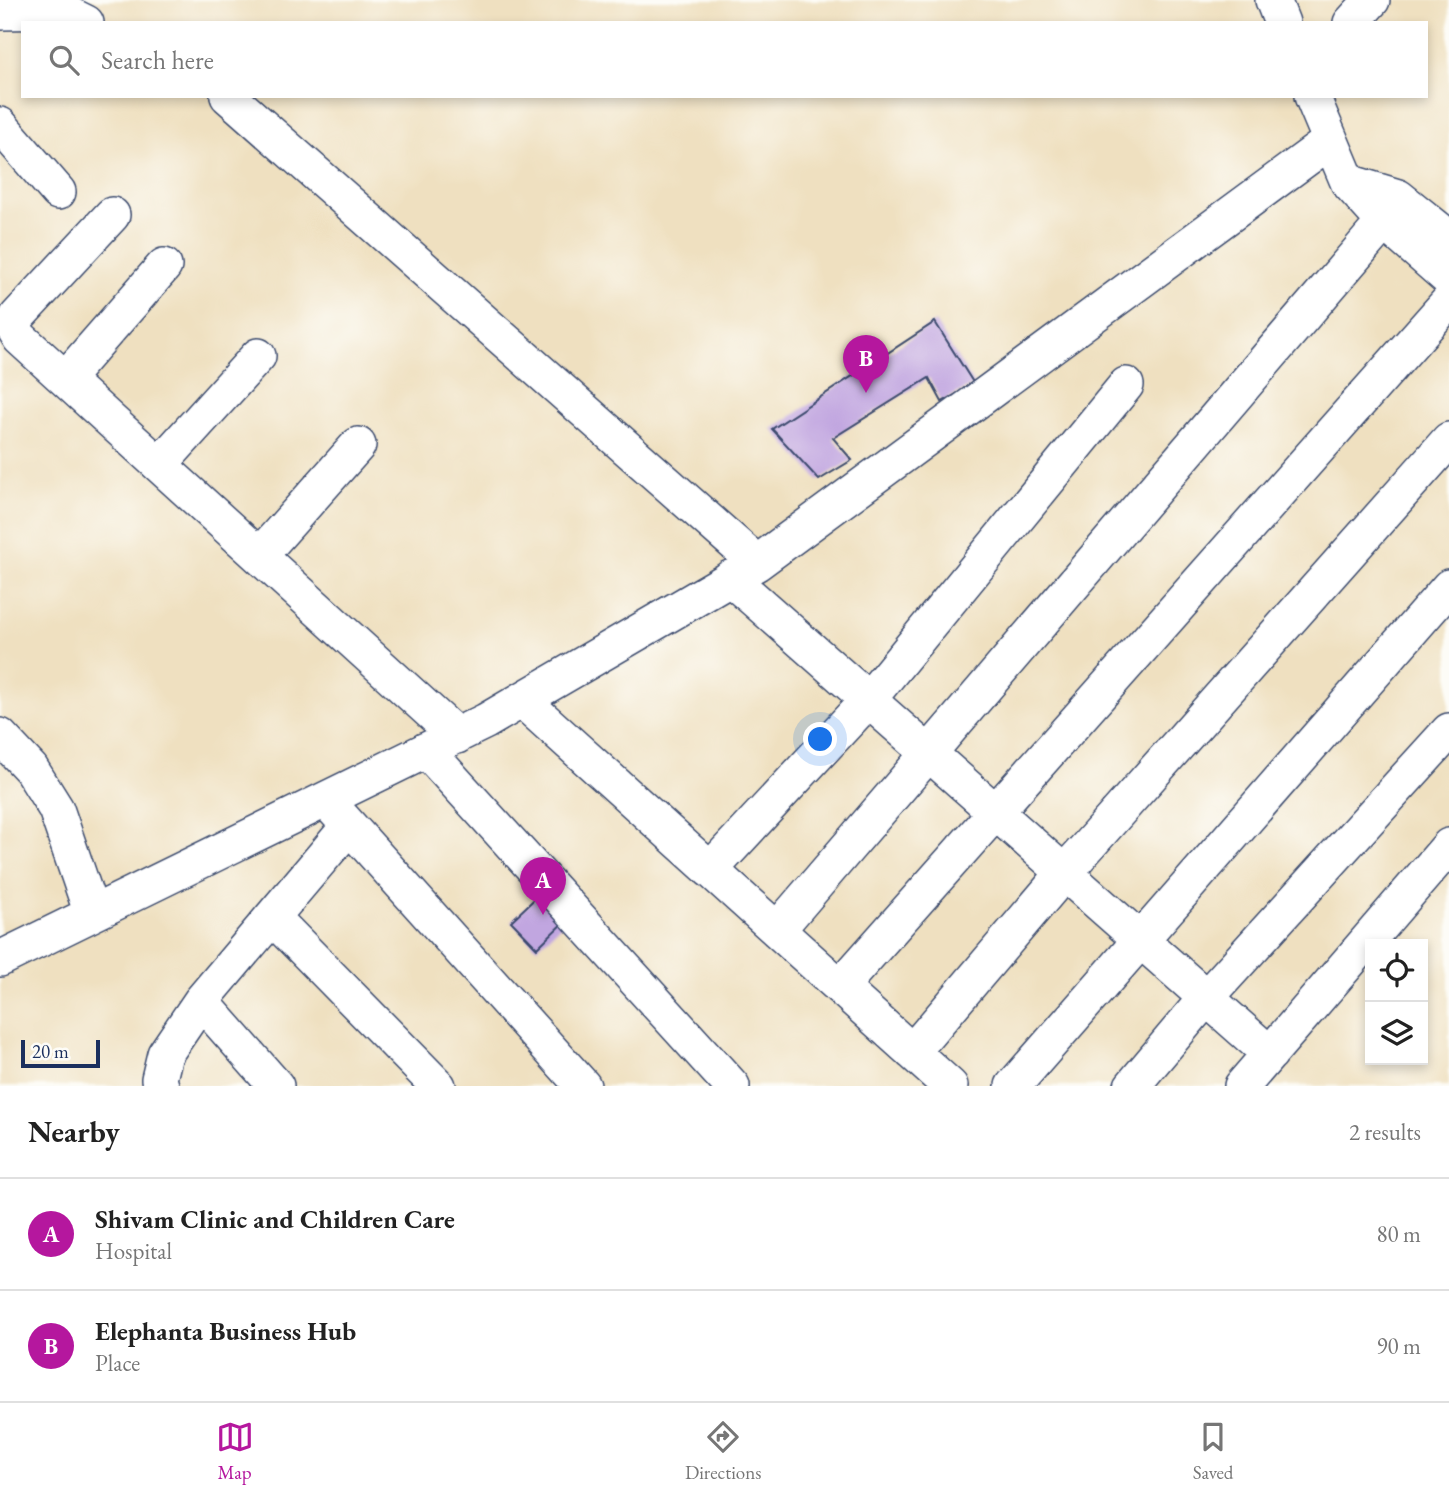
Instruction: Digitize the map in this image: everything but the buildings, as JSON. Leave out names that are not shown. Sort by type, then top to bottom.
[{"type":"street","points":[[1273,0],[1281,21]]},
{"type":"street","points":[[1353,21],[1372,0]]},
{"type":"street","points":[[0,12],[62,11],[82,21]]},
{"type":"street","points":[[230,98],[744,570],[868,700],[1270,1054]]},
{"type":"street","points":[[1312,98],[1348,182],[1384,222],[1449,279]]},
{"type":"street","points":[[0,125],[58,192]]},
{"type":"street","points":[[0,959],[442,743],[522,700],[744,570],[1330,141]]},
{"type":"street","points":[[1348,182],[1398,197],[1449,238]]},
{"type":"street","points":[[112,215],[16,317],[14,328],[20,338],[260,555],[442,743],[732,1086]]},
{"type":"street","points":[[776,930],[1384,222]]},
{"type":"street","points":[[66,377],[164,266]]},
{"type":"street","points":[[840,987],[1449,302]]},
{"type":"street","points":[[160,464],[258,356]]},
{"type":"street","points":[[710,870],[868,700],[1126,386]]},
{"type":"street","points":[[912,1052],[1064,873],[1449,440]]},
{"type":"street","points":[[260,555],[358,445]]},
{"type":"street","points":[[1013,1086],[1449,587]]},
{"type":"street","points":[[522,700],[950,1086]]},
{"type":"street","points":[[1132,1086],[1206,998],[1449,731]]},
{"type":"street","points":[[0,736],[31,769],[56,809],[92,914]]},
{"type":"street","points":[[326,800],[583,1086]]},
{"type":"street","points":[[161,1086],[159,1079],[165,1054],[201,1001],[349,826]]},
{"type":"street","points":[[1242,1086],[1449,846]]},
{"type":"street","points":[[272,917],[438,1086]]},
{"type":"street","points":[[201,1001],[276,1086]]},
{"type":"place","name":"Elephanta Business Hub","points":[[866,393]]},
{"type":"place","name":"Shivam Clinic and Children Care","points":[[543,915]]}]
